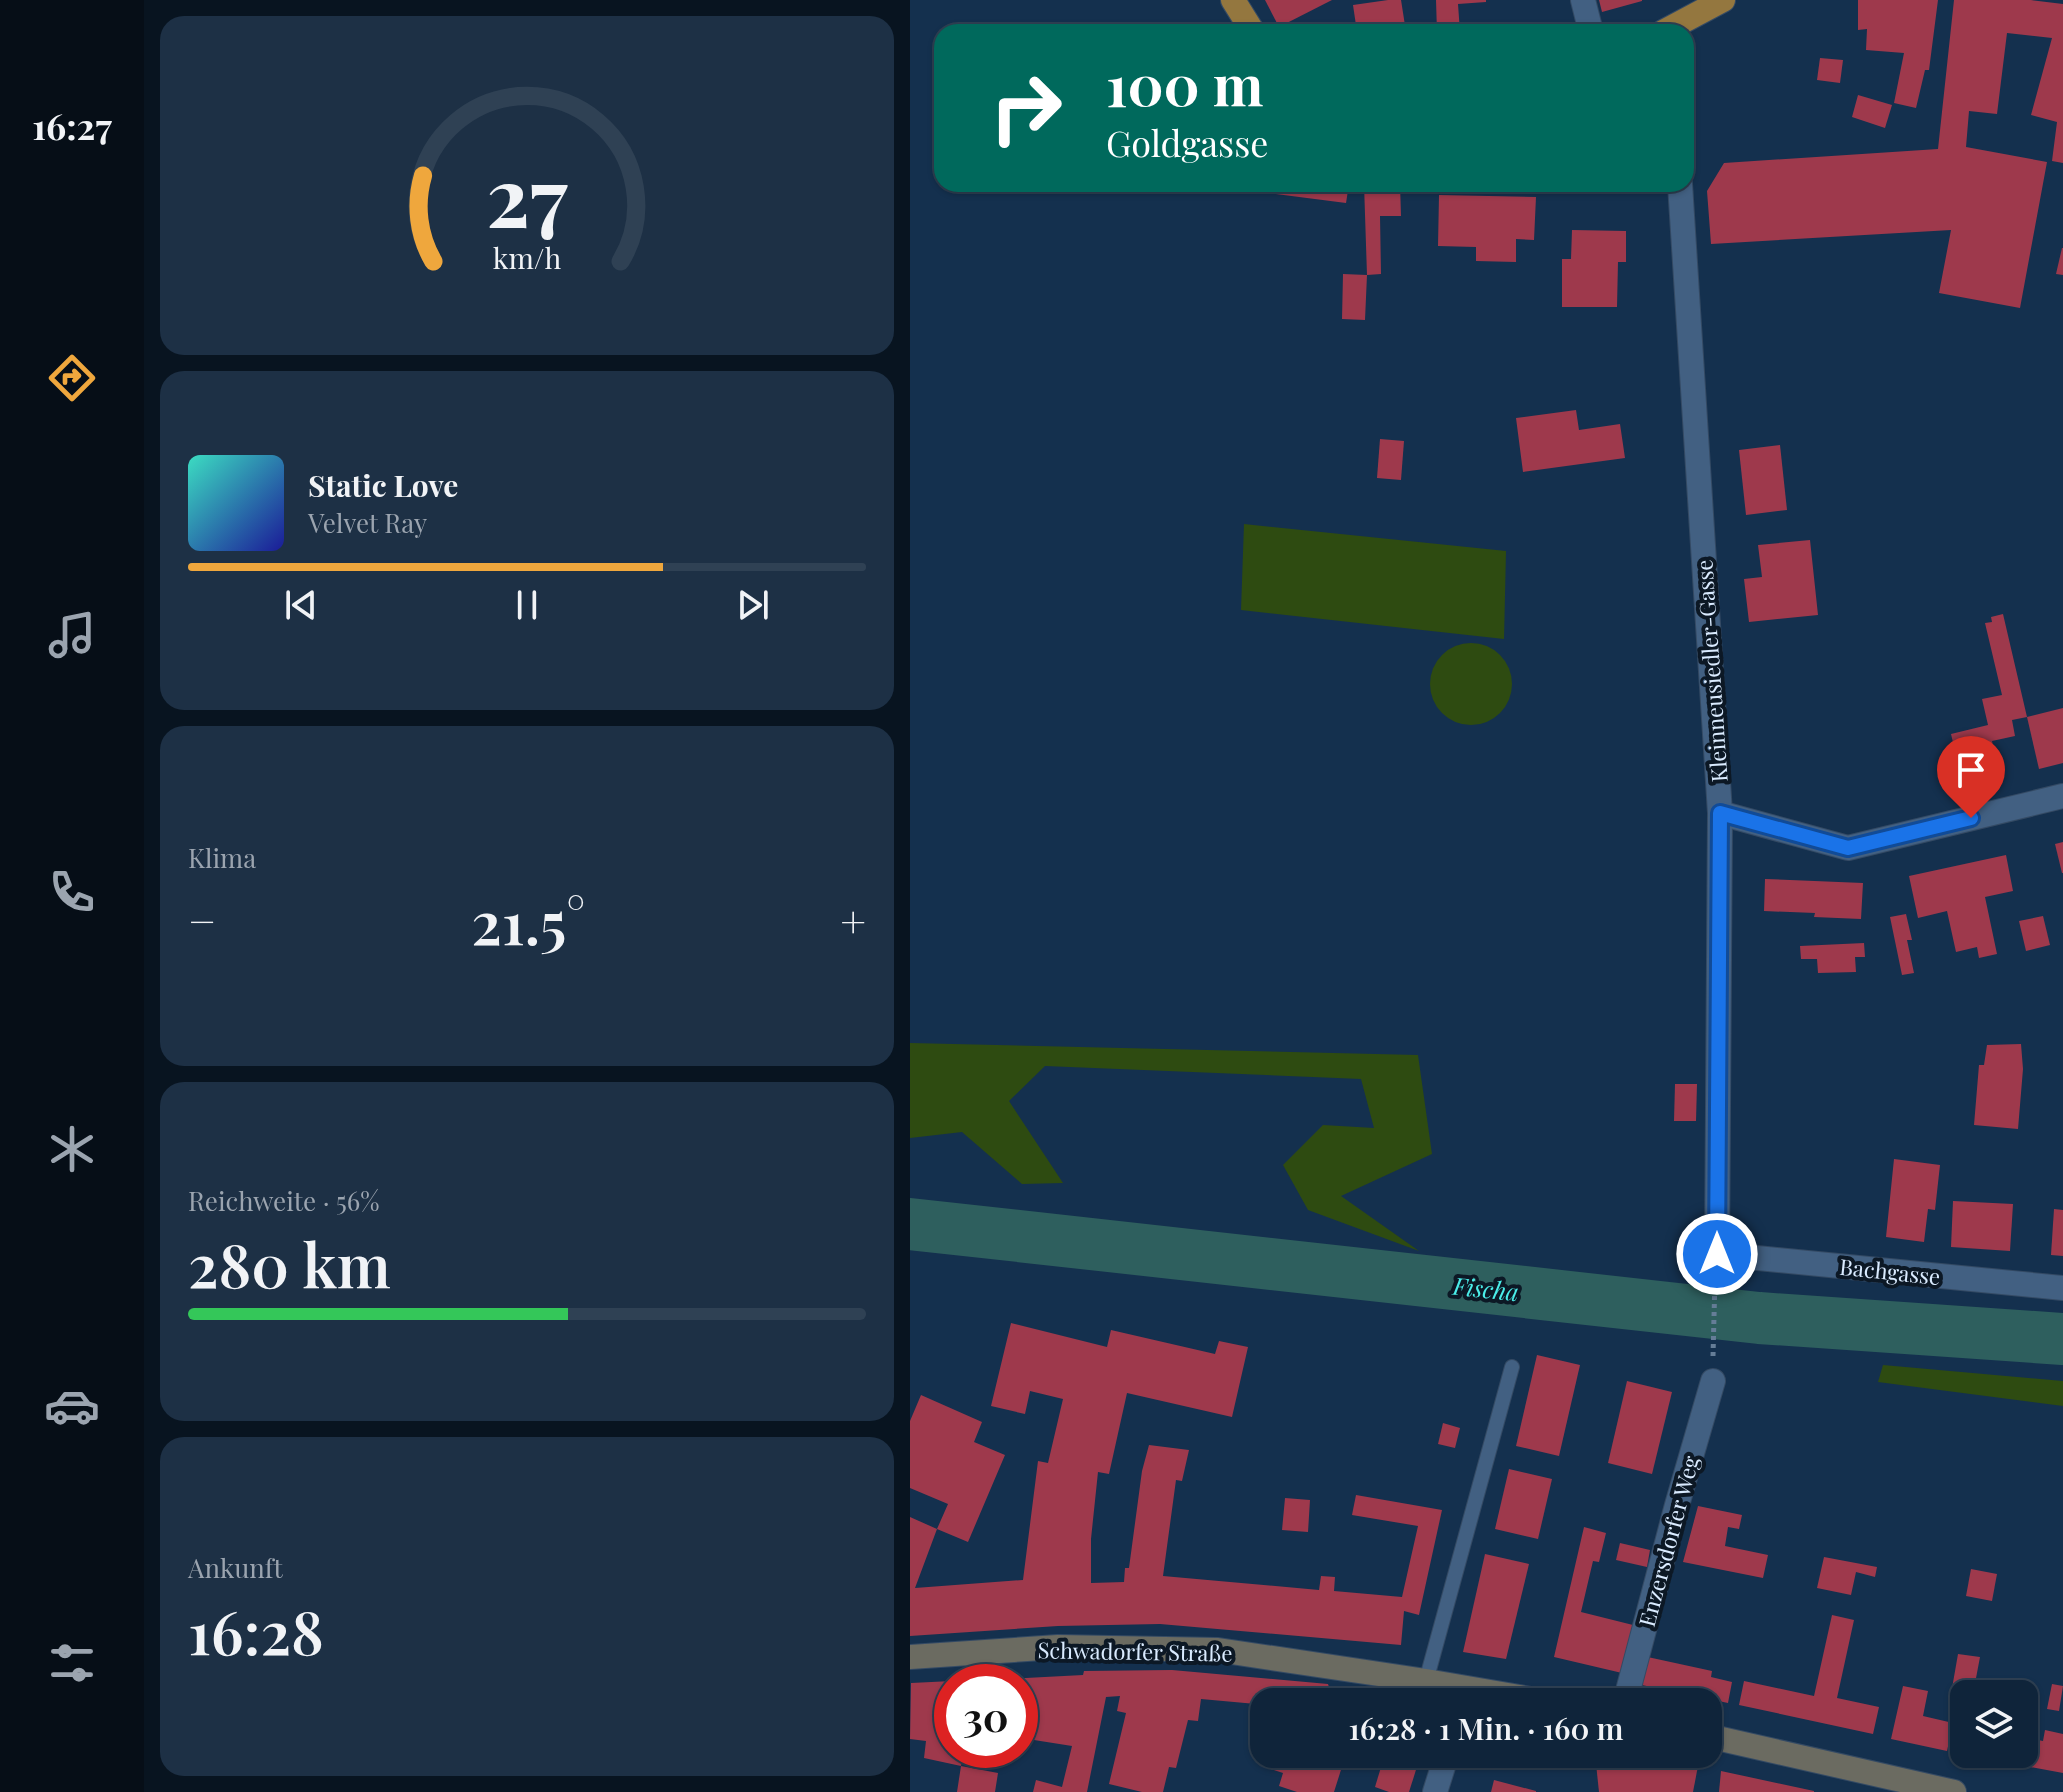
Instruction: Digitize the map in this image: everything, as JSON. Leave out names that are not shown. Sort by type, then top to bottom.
[{"type":"main road","points":[[1233,0],[1248,24]]},
{"type":"main road","points":[[1680,24],[1723,0]]},
{"type":"main road","name":"Schwadorfer Straße","points":[[910,1657],[1058,1647],[1218,1650],[1426,1681],[1446,1688]]},
{"type":"main road","points":[[1722,1739],[1954,1792]]},
{"type":"street","points":[[1583,0],[1589,24]]},
{"type":"street","name":"Kleinneusiedler-Gasse","points":[[1681,192],[1720,813],[1717,1254]]},
{"type":"street","points":[[1720,813],[1848,848],[2063,796]]},
{"type":"street","name":"Bachgasse","points":[[1717,1254],[2063,1288]]},
{"type":"street","name":"Enzersdorfer Weg","points":[[1629,1688],[1713,1381]]},
{"type":"street","points":[[1435,1792],[1443,1768]]},
{"type":"lane","points":[[1426,1681],[1512,1367]]},
{"type":"path","points":[[1714,1347],[1715,1278]]},
{"type":"green space","points":[[1244,524],[1506,551],[1504,639],[1241,610]]},
{"type":"green space","points":[[1471,643],[1487,646],[1500,655],[1509,668],[1512,684],[1509,700],[1500,713],[1487,722],[1471,725],[1455,722],[1442,713],[1433,700],[1430,684],[1433,668],[1442,655],[1455,646]]},
{"type":"green space","points":[[910,1043],[1418,1055],[1432,1154],[1341,1196],[1419,1251],[1308,1210],[1283,1165],[1323,1125],[1374,1128],[1361,1079],[1045,1066],[1009,1101],[1063,1183],[1022,1184],[962,1132],[910,1138]]},
{"type":"green space","points":[[1883,1365],[2063,1381],[2063,1406],[1878,1382]]},
{"type":"building","points":[[1265,0],[1332,0],[1285,24],[1277,24]]},
{"type":"building","points":[[1401,0],[1405,24],[1356,24],[1353,5]]},
{"type":"building","points":[[1436,0],[1486,0],[1458,4],[1459,24],[1437,24]]},
{"type":"building","points":[[1599,0],[1642,0],[1642,1],[1602,12]]},
{"type":"building","points":[[1858,0],[1938,0],[1929,70],[1925,70],[1916,108],[1894,103],[1904,53],[1866,50],[1867,29],[1858,30]]},
{"type":"building","points":[[1954,0],[2031,0],[2063,4],[2063,163],[2052,161],[2057,122],[2031,115],[2052,38],[2007,33],[1997,114],[1969,111],[1966,147],[2047,162],[2020,308],[1939,293],[1951,230],[1711,244],[1707,191],[1724,163],[1938,149]]},
{"type":"building","points":[[1820,58],[1843,60],[1840,83],[1817,80]]},
{"type":"building","points":[[1858,95],[1892,105],[1885,128],[1852,117]]},
{"type":"building","points":[[1269,192],[1348,192],[1346,203]]},
{"type":"building","points":[[1364,192],[1400,192],[1401,216],[1380,216],[1381,274],[1367,275]]},
{"type":"building","points":[[1439,195],[1536,197],[1534,240],[1516,239],[1516,262],[1476,261],[1476,247],[1438,246]]},
{"type":"building","points":[[1572,230],[1626,231],[1626,262],[1618,262],[1617,307],[1562,307],[1562,259],[1571,259]]},
{"type":"building","points":[[2063,248],[2063,275],[2056,274]]},
{"type":"building","points":[[1343,274],[1367,275],[1365,320],[1342,319]]},
{"type":"building","points":[[1576,410],[1579,430],[1620,424],[1625,458],[1523,472],[1516,418]]},
{"type":"building","points":[[1380,439],[1404,441],[1401,480],[1377,478]]},
{"type":"building","points":[[1780,445],[1787,510],[1746,515],[1739,450]]},
{"type":"building","points":[[1810,540],[1818,615],[1749,622],[1744,579],[1762,577],[1758,545]]},
{"type":"building","points":[[2003,614],[2027,717],[2012,720],[2015,736],[1992,741],[1999,773],[1962,781],[1951,734],[1988,725],[1982,699],[2002,695],[1985,623],[1992,622],[1991,617]]},
{"type":"building","points":[[2063,708],[2063,763],[2039,769],[2027,717]]},
{"type":"building","points":[[2063,842],[2063,873],[2062,873],[2055,844]]},
{"type":"building","points":[[2006,855],[2013,891],[1985,897],[1997,954],[1979,958],[1977,947],[1956,952],[1947,911],[1918,918],[1909,876]]},
{"type":"building","points":[[1765,879],[1863,883],[1861,919],[1764,911]]},
{"type":"building","points":[[1906,914],[1912,940],[1907,940],[1914,973],[1902,975],[1890,917]]},
{"type":"building","points":[[2043,916],[2050,945],[2026,951],[2019,921]]},
{"type":"building","points":[[1864,943],[1865,957],[1855,957],[1856,972],[1818,973],[1817,959],[1801,959],[1800,946]]},
{"type":"building","points":[[2021,1044],[2023,1069],[2018,1129],[1974,1125],[1979,1065],[1984,1065],[1987,1045]]},
{"type":"building","points":[[1675,1084],[1697,1084],[1696,1121],[1674,1121]]},
{"type":"building","points":[[1894,1159],[1940,1165],[1935,1210],[1928,1209],[1924,1242],[1886,1237]]},
{"type":"building","points":[[1953,1201],[2013,1204],[2010,1251],[1951,1247]]},
{"type":"building","points":[[2054,1209],[2063,1210],[2063,1256],[2051,1255]]},
{"type":"building","points":[[1011,1323],[1107,1347],[1111,1330],[1215,1354],[1219,1341],[1248,1347],[1232,1417],[1127,1393],[1109,1474],[1098,1472],[1091,1539],[1091,1583],[1124,1582],[1125,1568],[1129,1568],[1142,1471],[1149,1445],[1189,1450],[1182,1481],[1176,1480],[1163,1576],[1319,1590],[1321,1576],[1335,1577],[1334,1591],[1402,1597],[1418,1526],[1352,1515],[1356,1495],[1442,1510],[1419,1615],[1404,1611],[1401,1645],[1160,1624],[1058,1626],[910,1636],[910,1517],[937,1529],[915,1588],[1023,1580],[1038,1461],[1048,1463],[1063,1399],[1030,1391],[1025,1414],[991,1406]]},
{"type":"building","points":[[1537,1355],[1580,1365],[1559,1456],[1516,1446]]},
{"type":"building","points":[[1627,1381],[1672,1392],[1652,1474],[1608,1463]]},
{"type":"building","points":[[921,1395],[982,1422],[974,1442],[1005,1455],[968,1542],[937,1529],[948,1504],[910,1488],[910,1421]]},
{"type":"building","points":[[1443,1423],[1460,1428],[1455,1448],[1438,1444]]},
{"type":"building","points":[[1509,1469],[1552,1479],[1538,1539],[1495,1529]]},
{"type":"building","points":[[1285,1498],[1310,1500],[1308,1532],[1282,1530]]},
{"type":"building","points":[[1698,1506],[1742,1515],[1739,1529],[1728,1527],[1725,1546],[1768,1555],[1763,1578],[1683,1562]]},
{"type":"building","points":[[1584,1527],[1606,1533],[1599,1562],[1593,1561],[1581,1612],[1633,1625],[1622,1673],[1554,1657]]},
{"type":"building","points":[[1620,1543],[1650,1550],[1647,1567],[1616,1560]]},
{"type":"building","points":[[1485,1554],[1529,1564],[1506,1659],[1463,1652]]},
{"type":"building","points":[[1824,1557],[1877,1567],[1875,1577],[1856,1572],[1851,1595],[1817,1588]]},
{"type":"building","points":[[1971,1569],[1997,1574],[1992,1601],[1966,1596]]},
{"type":"building","points":[[1832,1615],[1854,1620],[1837,1698],[1879,1707],[1873,1734],[1739,1705],[1744,1681],[1814,1696]]},
{"type":"building","points":[[1958,1654],[1980,1657],[1976,1680],[1953,1680]]},
{"type":"building","points":[[1643,1656],[1712,1671],[1711,1677],[1732,1682],[1728,1703],[1722,1702],[1722,1688],[1656,1688],[1637,1684]]},
{"type":"building","points":[[1172,1670],[1328,1684],[1332,1688],[1250,1688],[1250,1703],[1201,1699],[1198,1721],[1188,1720],[1176,1768],[1169,1767],[1163,1792],[1142,1792],[1109,1784],[1126,1713],[1117,1711],[1120,1696],[1106,1697],[1087,1792],[1033,1792],[1036,1780],[1062,1787],[1072,1746],[1038,1741],[1038,1677],[1083,1675],[1084,1671]]},
{"type":"building","points":[[934,1682],[934,1760],[924,1758],[926,1741],[910,1739],[911,1683]]},
{"type":"building","points":[[2052,1684],[2063,1686],[2059,1711],[2047,1709]]},
{"type":"building","points":[[1903,1686],[1928,1691],[1923,1716],[1950,1722],[1947,1751],[1891,1739]]},
{"type":"building","points":[[2045,1730],[2063,1734],[2063,1773],[2036,1768],[2038,1740],[2043,1741]]},
{"type":"building","points":[[961,1768],[998,1773],[995,1792],[957,1792]]},
{"type":"building","points":[[1268,1768],[1342,1768],[1334,1792],[1297,1792],[1279,1786],[1283,1773]]},
{"type":"building","points":[[1381,1768],[1417,1768],[1409,1792],[1389,1792],[1375,1787]]},
{"type":"building","points":[[1596,1768],[1698,1768],[1693,1792],[1599,1792]]},
{"type":"building","points":[[1721,1771],[1814,1791],[1814,1792],[1719,1792]]},
{"type":"building","points":[[1494,1780],[1536,1791],[1536,1792],[1491,1792]]},
{"type":"waterway","name":"Fischa","points":[[910,1224],[1759,1318],[2063,1339]]},
{"type":"route","points":[[1717,1254],[1720,813],[1848,848],[1971,818]]}]
